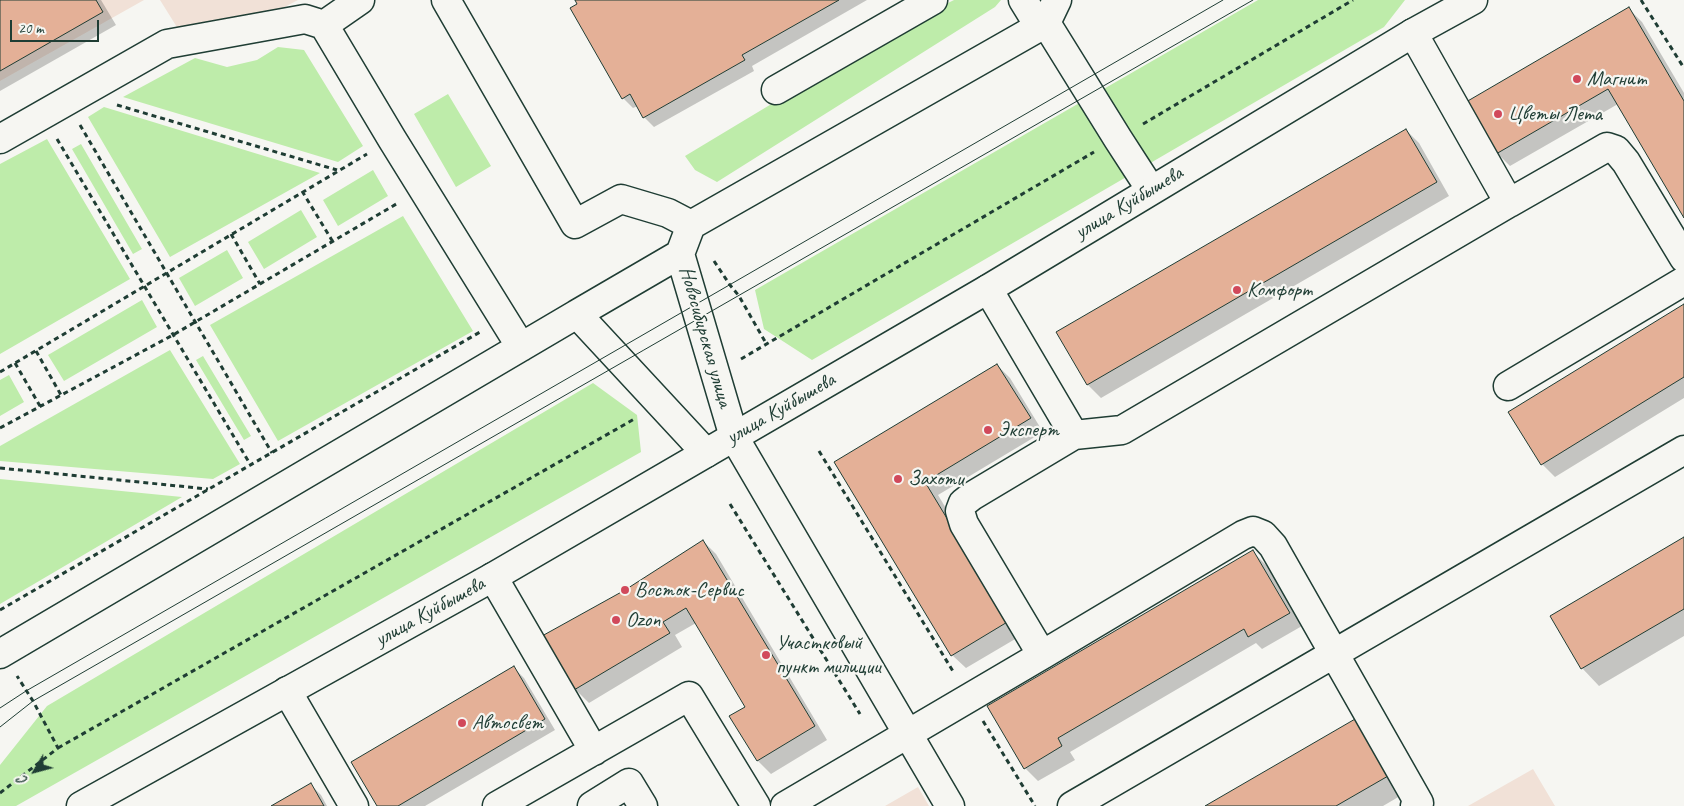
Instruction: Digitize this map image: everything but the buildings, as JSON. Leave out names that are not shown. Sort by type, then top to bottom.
[{"type":"main road","points":[[324,25],[360,0]]},
{"type":"main road","points":[[446,0],[575,224],[621,199],[668,213],[690,225],[1048,16]]},
{"type":"main road","points":[[776,90],[933,0]]},
{"type":"main road","points":[[1023,0],[1048,16],[1118,139],[1151,190]]},
{"type":"main road","name":"улица Куйбышева","points":[[81,806],[493,577],[988,289],[1413,33],[1473,0]]},
{"type":"main road","points":[[0,139],[167,44],[305,19],[324,25],[502,319],[521,347]]},
{"type":"main road","points":[[1413,33],[1509,203]]},
{"type":"main road","points":[[1042,655],[964,524],[960,511],[963,503],[972,496],[1074,435],[1122,430],[1607,146],[1616,150],[1626,162],[1684,258]]},
{"type":"main road","name":"Новосибирская улица","points":[[690,225],[680,254],[734,437],[950,806]]},
{"type":"main road","points":[[2,653],[680,254]]},
{"type":"main road","points":[[1508,386],[1684,281]]},
{"type":"main road","points":[[988,289],[1074,435]]},
{"type":"main road","points":[[577,314],[706,453]]},
{"type":"main road","points":[[1072,806],[1334,654],[1456,590],[1684,450]]},
{"type":"main road","points":[[785,806],[1243,535],[1253,531],[1263,535],[1272,546],[1418,805]]},
{"type":"main road","points":[[493,577],[594,750]]},
{"type":"main road","points":[[287,691],[354,806]]},
{"type":"main road","points":[[497,806],[690,696],[756,806]]},
{"type":"main road","points":[[592,806],[629,784],[643,806]]},
{"type":"path","points":[[715,373],[767,345],[1353,0]]},
{"type":"path","points":[[1641,0],[1684,68]]},
{"type":"path","points":[[73,97],[337,170]]},
{"type":"path","points":[[73,97],[167,274],[272,453]]},
{"type":"path","points":[[42,115],[250,464]]},
{"type":"path","points":[[0,372],[392,139]]},
{"type":"path","points":[[0,428],[173,335],[422,188]]},
{"type":"path","points":[[302,191],[333,242]]},
{"type":"path","points":[[690,225],[739,296],[767,345]]},
{"type":"path","points":[[231,234],[260,284]]},
{"type":"path","points":[[0,610],[502,319]]},
{"type":"path","points":[[36,351],[61,395]]},
{"type":"path","points":[[15,363],[40,406]]},
{"type":"path","points":[[0,792],[58,748],[660,404]]},
{"type":"path","points":[[819,451],[1035,806]]},
{"type":"path","points":[[0,468],[210,489]]},
{"type":"path","points":[[2,653],[33,701],[58,748]]},
{"type":"shaded area","points":[[0,0],[144,0],[0,81]]},
{"type":"shaded area","points":[[160,0],[298,0],[256,22],[180,32]]},
{"type":"shaded area","points":[[1533,769],[1555,806],[1468,806]]},
{"type":"shaded area","points":[[918,787],[929,806],[885,806]]},
{"type":"green space","points":[[954,0],[1001,0],[995,7],[717,182],[695,170],[685,156],[896,29]]},
{"type":"green space","points":[[1258,0],[1405,0],[1384,27],[812,360],[764,329],[755,290]]},
{"type":"green space","points":[[278,47],[304,50],[363,146],[338,162],[123,97],[195,58],[227,67],[257,60]]},
{"type":"green space","points":[[448,94],[491,166],[456,187],[414,114]]},
{"type":"green space","points":[[104,107],[320,173],[170,257],[88,117]]},
{"type":"green space","points":[[47,139],[130,279],[0,354],[0,164]]},
{"type":"green space","points":[[81,144],[142,249],[133,254],[72,149]]},
{"type":"green space","points":[[373,170],[388,196],[338,226],[323,200]]},
{"type":"green space","points":[[301,210],[317,237],[264,269],[248,242]]},
{"type":"green space","points":[[403,216],[473,331],[278,441],[210,325]]},
{"type":"green space","points":[[227,250],[243,278],[195,306],[179,278]]},
{"type":"green space","points":[[142,300],[157,327],[64,381],[48,355]]},
{"type":"green space","points":[[170,350],[240,464],[213,479],[0,461],[0,446]]},
{"type":"green space","points":[[203,356],[251,436],[244,440],[196,360]]},
{"type":"green space","points":[[9,375],[24,402],[0,416],[0,380]]},
{"type":"green space","points":[[593,383],[637,415],[641,452],[16,806],[0,806],[0,765],[47,706]]},
{"type":"green space","points":[[0,479],[182,497],[0,604]]},
{"type":"tram line","points":[[0,708],[26,691],[1223,0]]},
{"type":"tram line","points":[[0,727],[33,701],[1253,0]]},
{"type":"place","name":"Магнит","points":[[1577,79]]},
{"type":"place","name":"Цветы Лета","points":[[1498,114]]},
{"type":"place","name":"Комфорт","points":[[1237,290]]},
{"type":"place","name":"Эксперт","points":[[988,430]]},
{"type":"place","name":"Захоти","points":[[898,479]]},
{"type":"place","name":"Восток-Сервис","points":[[625,590]]},
{"type":"place","name":"Ozon","points":[[616,620]]},
{"type":"place","name":"Участковый пункт милиции","points":[[766,655]]},
{"type":"place","name":"Автосвет","points":[[462,723]]}]
